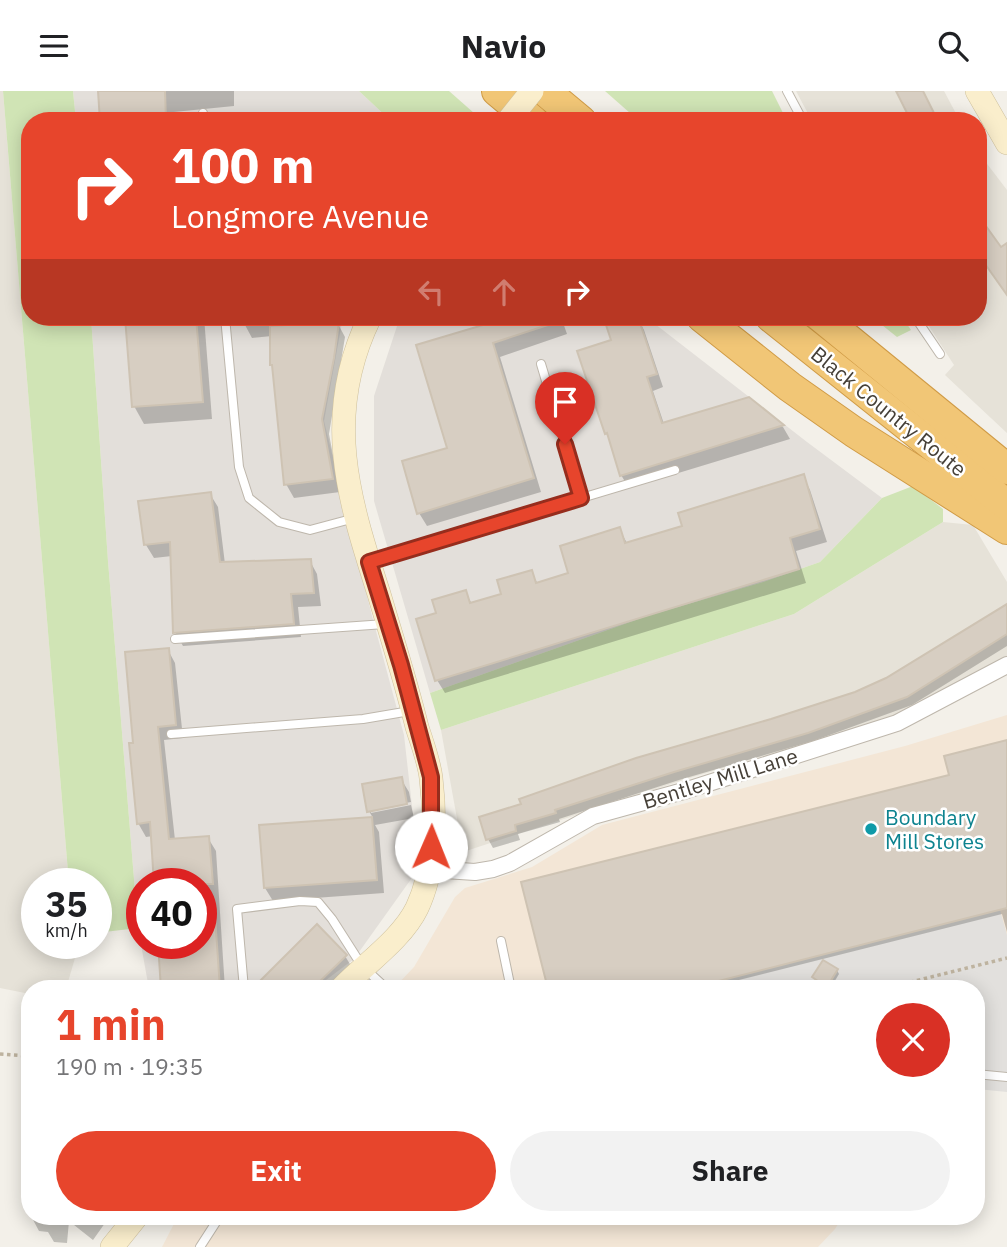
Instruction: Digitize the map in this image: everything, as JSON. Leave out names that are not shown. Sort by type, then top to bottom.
[{"type":"highway","points":[[497,91],[522,112]]},
{"type":"highway","points":[[545,91],[570,112]]},
{"type":"highway","points":[[713,326],[790,387],[833,417],[1007,529]]},
{"type":"highway","name":"Black Country Route","points":[[782,326],[1007,505]]},
{"type":"highway","name":"Black Country Route","points":[[832,326],[1007,469]]},
{"type":"street","points":[[515,112],[532,91]]},
{"type":"street","points":[[977,91],[1007,143]]},
{"type":"street","points":[[349,980],[386,947],[416,910],[430,869],[432,825],[431,777],[355,518],[345,470],[345,410],[352,367],[367,326]]},
{"type":"street","name":"Bentley Mill Lane","points":[[430,869],[475,872],[510,863],[593,816],[687,790],[897,723],[1007,665]]},
{"type":"street","points":[[112,1247],[130,1225]]},
{"type":"lane","points":[[787,91],[798,112]]},
{"type":"lane","points":[[225,326],[239,467],[249,498],[279,522],[310,530],[355,518]]},
{"type":"lane","points":[[921,326],[940,354]]},
{"type":"lane","points":[[541,364],[581,498]]},
{"type":"lane","points":[[369,562],[674,470]]},
{"type":"lane","points":[[175,639],[388,624]]},
{"type":"lane","points":[[170,734],[363,719],[413,711]]},
{"type":"lane","points":[[243,980],[237,909],[300,901],[318,902],[362,966],[377,980]]},
{"type":"lane","points":[[501,941],[509,980]]},
{"type":"lane","points":[[985,1075],[1007,1077]]},
{"type":"lane","points":[[200,1247],[214,1225]]},
{"type":"path","points":[[919,980],[1007,958]]},
{"type":"path","points":[[0,1054],[21,1055]]},
{"type":"shaded area","points":[[0,91],[3,91],[68,868],[21,868],[21,959],[75,959],[69,980],[21,980],[21,992],[0,988]]},
{"type":"shaded area","points":[[73,91],[359,91],[381,112],[75,112]]},
{"type":"shaded area","points":[[796,91],[944,91],[955,112],[807,112]]},
{"type":"shaded area","points":[[987,164],[1007,190],[1007,433],[945,375],[954,365],[929,326],[987,326]]},
{"type":"shaded area","points":[[92,326],[341,326],[324,421],[404,735],[419,868],[354,959],[326,980],[147,980],[144,959],[217,959],[217,868],[133,868]]},
{"type":"shaded area","points":[[397,326],[658,326],[882,498],[820,562],[763,582],[647,616],[430,693],[374,501],[374,396]]},
{"type":"shaded area","points":[[943,522],[973,525],[1007,582],[1007,656],[894,717],[683,780],[463,852],[441,730],[794,614]]},
{"type":"shaded area","name":"Boundary Mill Stores","points":[[1007,715],[1007,1092],[985,1019],[985,980],[402,980],[414,967],[455,897],[465,888],[532,867],[602,825],[905,746]]},
{"type":"shaded area","points":[[1000,910],[1007,935],[1007,1092],[985,1090],[985,980],[723,980]]},
{"type":"shaded area","points":[[173,1225],[837,1225],[818,1247],[162,1247]]},
{"type":"green space","points":[[3,91],[73,91],[75,112],[21,112],[21,307]]},
{"type":"green space","points":[[359,91],[449,91],[473,112],[381,112]]},
{"type":"green space","points":[[605,91],[772,91],[782,112],[629,112]]},
{"type":"green space","points":[[23,326],[92,326],[133,868],[126,868],[126,929],[112,931],[112,868],[68,868]]},
{"type":"green space","points":[[883,326],[908,326],[911,330],[897,337]]},
{"type":"green space","points":[[913,486],[943,509],[943,522],[794,614],[441,730],[430,693],[647,616],[763,582],[820,562],[882,498]]},
{"type":"building","points":[[98,91],[165,91],[166,112],[99,112]]},
{"type":"building","points":[[896,91],[923,91],[934,112],[906,112]]},
{"type":"building","points":[[987,228],[1001,247],[1007,243],[1007,295],[987,267]]},
{"type":"building","points":[[126,326],[197,326],[203,402],[132,407]]},
{"type":"building","points":[[270,326],[338,326],[322,419],[333,479],[284,485],[270,365]]},
{"type":"building","points":[[480,326],[545,326],[493,343],[534,478],[417,514],[402,461],[447,448],[416,345]]},
{"type":"building","points":[[606,326],[641,326],[657,374],[647,377],[662,423],[749,397],[784,425],[620,476],[577,351],[611,340]]},
{"type":"building","points":[[804,474],[820,529],[790,538],[799,569],[435,681],[416,619],[436,613],[432,600],[466,590],[470,603],[501,594],[497,580],[532,570],[536,583],[568,573],[560,546],[620,527],[625,543],[682,526],[678,513]]},
{"type":"building","points":[[211,492],[220,562],[311,559],[314,593],[291,594],[294,624],[173,633],[170,542],[144,545],[138,501]]},
{"type":"building","points":[[1007,604],[1007,634],[907,697],[808,733],[555,810],[556,813],[515,825],[516,831],[486,840],[479,817],[521,804],[519,799],[636,758],[855,692],[886,678]]},
{"type":"building","points":[[169,648],[176,725],[158,727],[169,839],[209,836],[212,868],[153,868],[150,822],[137,824],[129,743],[133,743],[125,652]]},
{"type":"building","name":"Boundary Mill Stores","points":[[1007,740],[1007,908],[723,980],[546,980],[521,882],[949,775],[944,756]]},
{"type":"building","points":[[402,777],[407,804],[367,812],[362,784]]},
{"type":"building","points":[[372,817],[377,880],[264,888],[259,825]]},
{"type":"building","points":[[317,924],[347,955],[321,980],[261,980]]},
{"type":"building","points":[[217,945],[219,980],[160,980],[159,959],[217,959]]},
{"type":"building","points":[[823,960],[838,969],[831,980],[816,980],[812,977]]},
{"type":"place","name":"Boundary Mill Stores","points":[[871,829]]},
{"type":"route","points":[[431,847],[431,777],[401,665],[369,562],[581,498],[565,444]]}]
